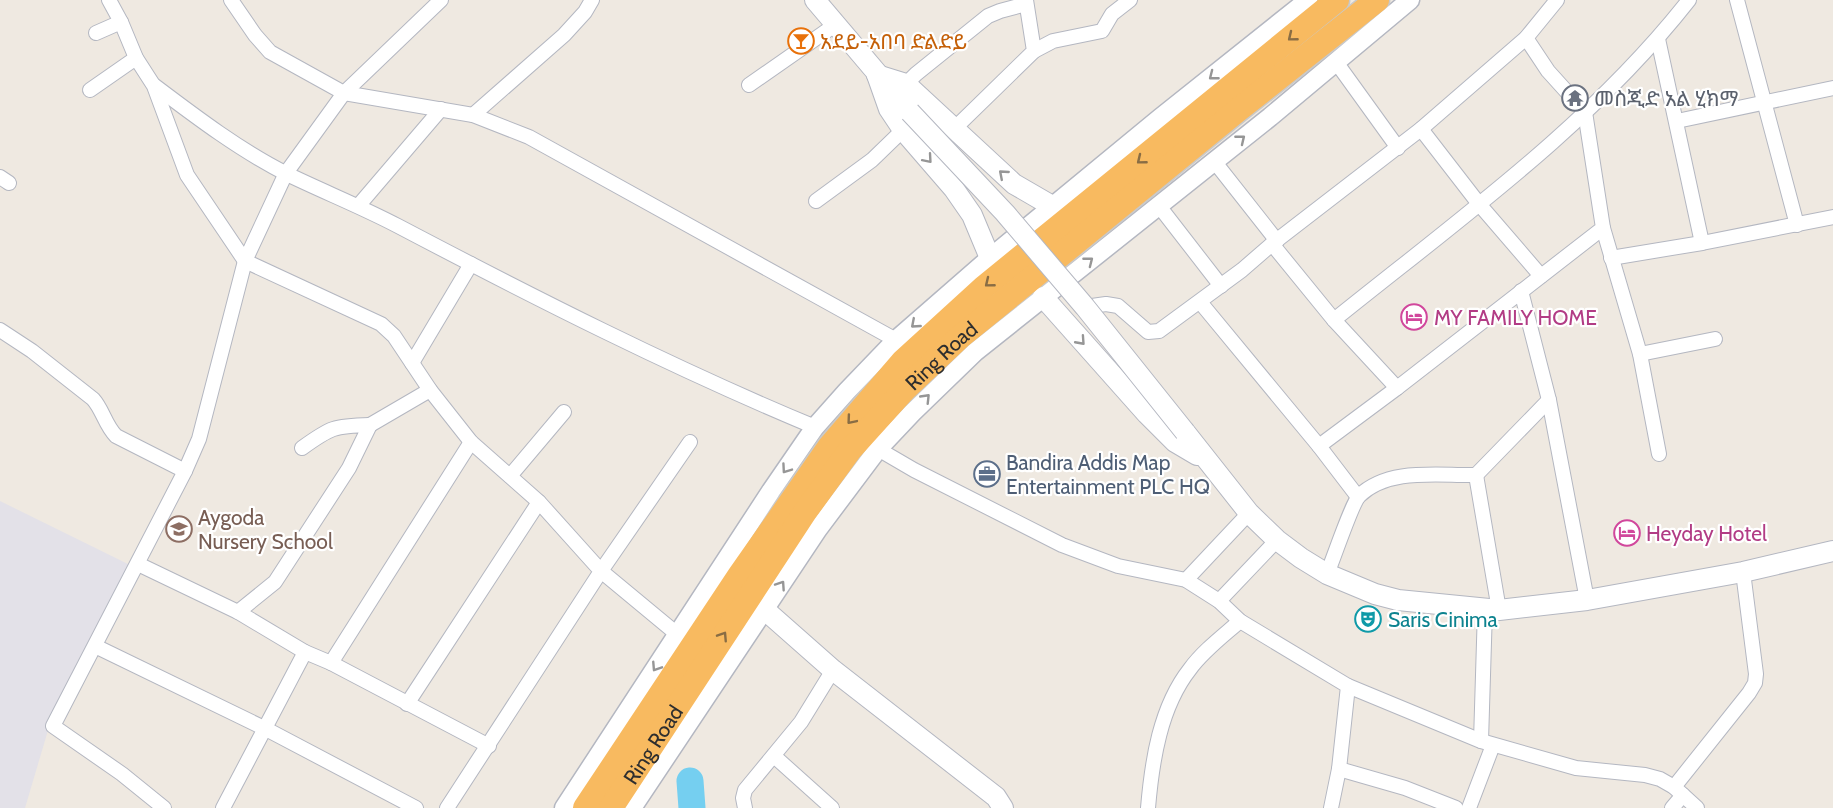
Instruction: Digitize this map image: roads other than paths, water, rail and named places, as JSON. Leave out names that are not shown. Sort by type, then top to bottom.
[{"type":"highway","name":"Ring Road","points":[[585,808],[739,576],[830,446],[903,362],[983,288],[1337,0]]},
{"type":"highway","name":"Ring Road","points":[[610,808],[805,512],[850,450],[905,389],[960,337],[1238,110],[1377,0]]},
{"type":"main road","points":[[815,0],[910,112],[1005,213],[1249,513],[1277,540],[1301,558],[1328,573],[1375,594],[1398,600],[1492,609],[1587,600],[1743,572],[1833,551]]},
{"type":"main road","points":[[877,75],[906,84],[1014,184],[1052,206]]},
{"type":"main road","points":[[877,75],[889,109],[903,130],[954,189],[972,215],[990,258]]},
{"type":"main road","points":[[1042,297],[1175,442],[1207,460]]},
{"type":"main road","points":[[765,610],[833,670],[996,797],[1003,808]]},
{"type":"street","points":[[109,0],[136,58],[154,86],[187,175],[245,261],[381,324],[394,336],[430,390],[471,442],[539,502],[601,571],[677,633]]},
{"type":"street","points":[[231,0],[255,35],[270,52],[344,93],[473,115],[530,137],[896,340]]},
{"type":"street","points":[[164,808],[122,774],[53,726],[138,564],[199,439],[245,261],[286,173],[344,93],[441,0]]},
{"type":"street","points":[[473,115],[564,35],[585,12],[592,0]]},
{"type":"street","points":[[954,129],[1034,51],[1060,40],[1102,31],[1112,14],[1130,0]]},
{"type":"street","name":"Ring Road","points":[[564,808],[677,633],[815,427],[896,340],[990,258],[1308,0]]},
{"type":"street","name":"Ring Road","points":[[632,808],[818,529],[878,449],[951,373],[1410,0]]},
{"type":"street","points":[[1084,308],[1106,304],[1118,306],[1148,332],[1159,331],[1221,286],[1421,129],[1526,38],[1557,0]]},
{"type":"street","points":[[1334,320],[1561,136],[1658,39],[1689,0]]},
{"type":"street","points":[[1737,0],[1797,225]]},
{"type":"street","points":[[906,84],[915,74],[988,16],[1026,2],[1034,51]]},
{"type":"street","points":[[96,33],[121,22]]},
{"type":"street","points":[[750,85],[835,25]]},
{"type":"street","points":[[1526,38],[1548,71],[1586,112],[1603,228],[1640,354],[1659,454]]},
{"type":"street","points":[[1658,39],[1702,243]]},
{"type":"street","points":[[90,90],[136,58]]},
{"type":"street","points":[[1336,62],[1398,148]]},
{"type":"street","points":[[154,86],[198,119],[286,173],[358,206],[727,390],[815,427]]},
{"type":"street","points":[[1677,121],[1833,88]]},
{"type":"street","points":[[358,206],[441,109]]},
{"type":"street","points":[[1421,129],[1479,204],[1541,276]]},
{"type":"street","points":[[816,201],[872,160],[903,130]]},
{"type":"street","points":[[1214,161],[1334,320],[1397,388]]},
{"type":"street","points":[[1159,206],[1221,286]]},
{"type":"street","points":[[1611,258],[1833,217]]},
{"type":"street","points":[[1319,446],[1603,228]]},
{"type":"street","points":[[412,363],[471,264]]},
{"type":"street","points":[[1521,291],[1549,400],[1587,600]]},
{"type":"street","points":[[1200,302],[1319,446],[1358,497]]},
{"type":"street","points":[[0,330],[32,351],[93,399],[99,406],[108,428],[116,436],[185,471]]},
{"type":"street","points":[[1640,354],[1715,339]]},
{"type":"street","points":[[302,448],[327,430],[339,426],[370,424],[430,390]]},
{"type":"street","points":[[1328,573],[1358,497],[1386,480],[1401,476],[1476,475],[1549,400]]},
{"type":"street","points":[[510,476],[564,412]]},
{"type":"street","points":[[238,612],[275,582],[349,468],[370,424]]},
{"type":"street","points":[[331,663],[471,442]]},
{"type":"street","points":[[447,808],[601,571],[690,442]]},
{"type":"street","points":[[878,449],[914,470],[1062,545],[1118,566],[1186,580],[1219,601],[1240,621],[1348,686],[1487,743],[1576,768],[1645,775],[1660,779],[1679,791],[1697,808]]},
{"type":"street","points":[[1469,808],[1487,743],[1492,609],[1476,475]]},
{"type":"street","points":[[407,704],[539,502]]},
{"type":"street","points":[[1186,580],[1249,513]]},
{"type":"street","points":[[1219,601],[1277,540]]},
{"type":"street","points":[[138,564],[238,612],[305,652],[331,663],[489,746]]},
{"type":"street","points":[[1672,808],[1679,791],[1755,683],[1756,674],[1743,572]]},
{"type":"street","points":[[1148,808],[1150,778],[1158,740],[1173,694],[1194,664],[1240,621]]},
{"type":"street","points":[[95,646],[266,729],[416,808]]},
{"type":"street","points":[[223,808],[305,652]]},
{"type":"street","points":[[745,808],[743,798],[745,790],[801,722],[833,670]]},
{"type":"street","points":[[1331,808],[1339,769],[1348,686]]},
{"type":"street","points":[[774,756],[832,808]]},
{"type":"street","points":[[1339,769],[1405,788],[1456,808]]},
{"type":"waterway","points":[[690,781],[692,808]]},
{"type":"place","name":"አደይ-አበባ ድልድይ","points":[[801,41]]},
{"type":"place","name":"መስጂድ አል ሂክማ","points":[[1575,98]]},
{"type":"place","name":"MY FAMILY HOME","points":[[1414,317]]},
{"type":"place","name":"Bandira Addis Map Entertainment PLC HQ","points":[[987,474]]},
{"type":"place","name":"Aygoda Nursery School","points":[[179,529]]},
{"type":"place","name":"Heyday Hotel","points":[[1627,533]]},
{"type":"place","name":"Saris Cinima","points":[[1368,619]]}]
